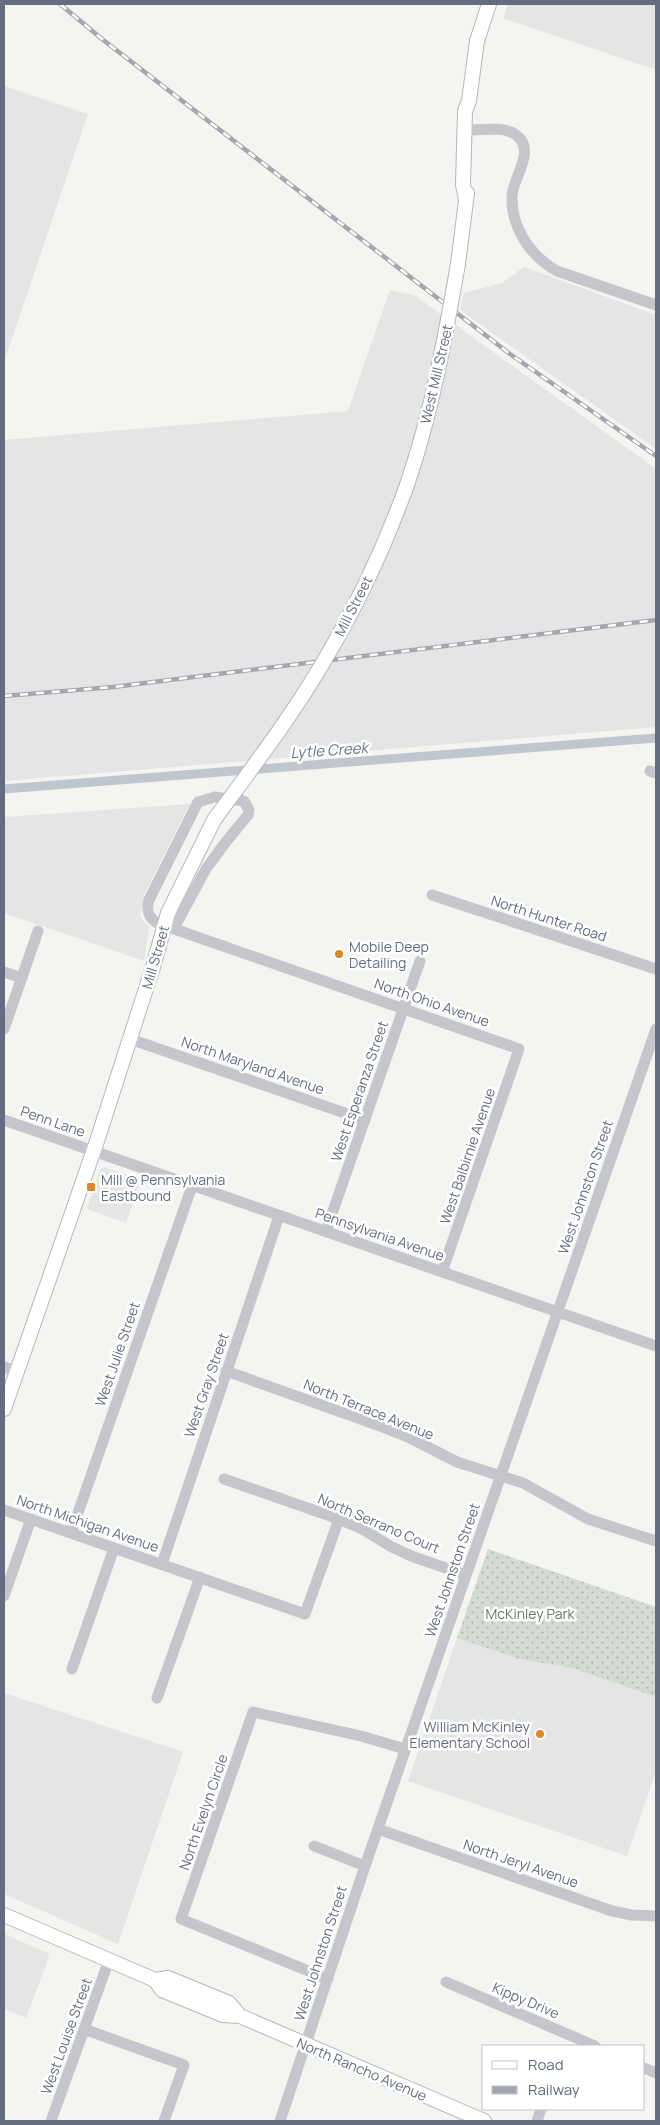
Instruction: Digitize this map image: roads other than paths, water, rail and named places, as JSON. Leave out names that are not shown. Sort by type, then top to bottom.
[{"type":"main road","name":"West Mill Street","points":[[466,200],[463,185],[465,111],[469,101],[477,41],[489,4]]},
{"type":"main road","name":"West Mill Street","points":[[384,542],[408,482],[440,362],[470,184],[472,108],[469,101]]},
{"type":"main road","name":"Mill Street","points":[[4,1408],[10,1370],[94,1151],[169,926],[168,913],[214,820],[270,742],[324,661],[363,589],[384,542]]},
{"type":"main road","name":"North Rancho Avenue","points":[[4,1915],[155,1980],[168,1978],[229,2003],[240,2016],[484,2121]]},
{"type":"street","points":[[471,130],[505,130],[516,135],[524,147],[524,161],[517,174],[512,195],[514,217],[531,252],[544,264],[557,271],[656,305]]},
{"type":"street","points":[[215,798],[244,801],[249,810],[248,815],[206,869],[169,926],[152,920],[147,906],[198,802],[215,798]]},
{"type":"street","name":"North Hunter Road","points":[[432,894],[656,969]]},
{"type":"street","name":"North Ohio Avenue","points":[[169,926],[519,1049]]},
{"type":"street","points":[[4,1029],[38,931]]},
{"type":"street","name":"West Esperanza Street","points":[[326,1231],[420,961]]},
{"type":"street","points":[[4,972],[22,978]]},
{"type":"street","name":"West Johnston Street","points":[[280,2121],[405,1749],[656,1030]]},
{"type":"street","name":"North Maryland Avenue","points":[[130,1039],[365,1120]]},
{"type":"street","name":"West Balbirnie Avenue","points":[[442,1272],[519,1049]]},
{"type":"street","name":"Penn Lane","points":[[4,1120],[94,1151]]},
{"type":"street","name":"Pennsylvania Avenue","points":[[94,1151],[656,1346]]},
{"type":"street","name":"West Julie Street","points":[[71,1533],[192,1186]]},
{"type":"street","name":"West Gray Street","points":[[162,1564],[279,1216]]},
{"type":"street","name":"North Terrace Avenue","points":[[226,1371],[380,1426],[410,1438],[457,1462],[523,1483],[588,1519],[656,1541]]},
{"type":"street","name":"North Serrano Court","points":[[224,1479],[339,1519],[364,1530],[411,1556],[466,1575]]},
{"type":"street","name":"North Michigan Avenue","points":[[4,1510],[305,1614],[339,1519]]},
{"type":"street","points":[[4,1596],[31,1519]]},
{"type":"street","points":[[72,1669],[114,1548]]},
{"type":"street","points":[[157,1698],[200,1577]]},
{"type":"street","name":"North Evelyn Circle","points":[[328,1980],[181,1919],[253,1712],[361,1736],[405,1749]]},
{"type":"street","name":"North Jeryl Avenue","points":[[378,1829],[612,1911],[632,1915],[656,1916]]},
{"type":"street","points":[[314,1846],[365,1866]]},
{"type":"street","name":"West Louise Street","points":[[51,2121],[109,1960]]},
{"type":"street","name":"Kippy Drive","points":[[446,1982],[569,2041],[590,2045]]},
{"type":"street","points":[[84,2029],[184,2066],[164,2121]]},
{"type":"waterway","name":"Lytle Creek","points":[[4,789],[656,738]]},
{"type":"railway","points":[[60,4],[102,39],[510,354],[656,456]]},
{"type":"railway","points":[[4,696],[113,687],[656,620]]},
{"type":"place","name":"Mobile Deep Detailing","points":[[339,954]]},
{"type":"place","name":"Mill @ Pennsylvania Eastbound","points":[[91,1187]]},
{"type":"place","name":"William McKinley Elementary School","points":[[540,1734]]},
{"type":"park label","name":"McKinley Park","points":[[530,1613]]}]
